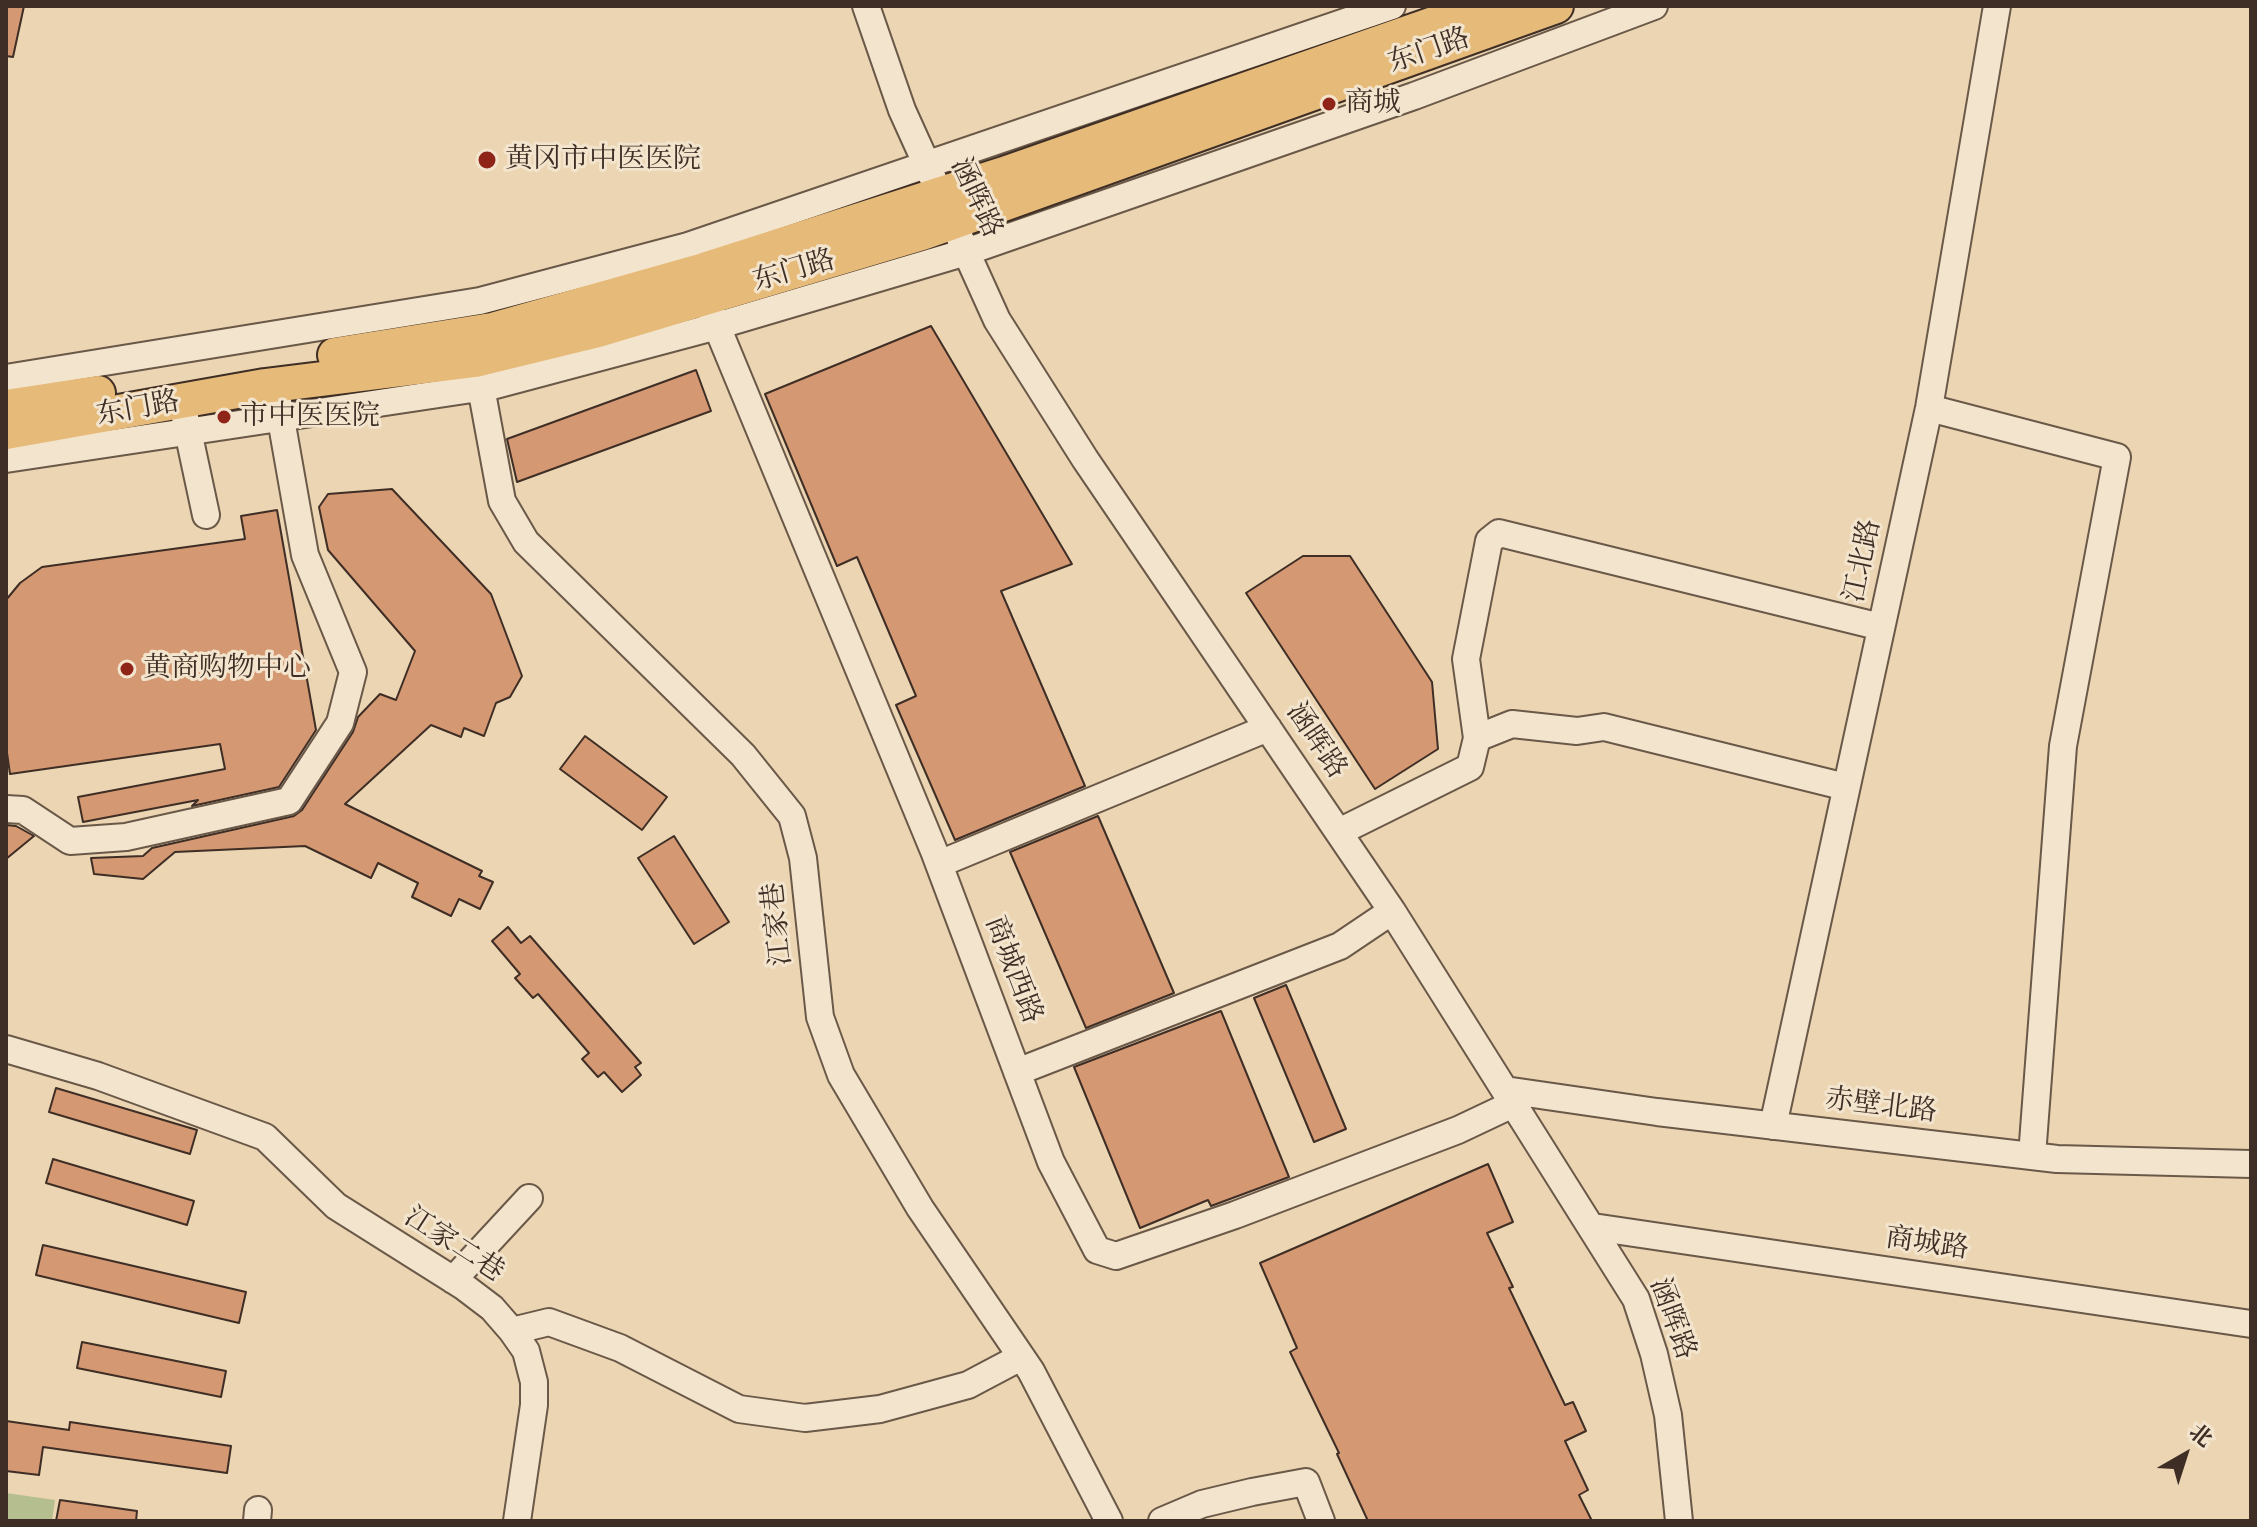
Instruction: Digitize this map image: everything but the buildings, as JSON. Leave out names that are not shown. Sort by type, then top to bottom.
[{"type":"main road","name":"东门路","points":[[6,407],[492,330],[704,270],[952,223],[1485,6]]},
{"type":"main road","name":"东门路","points":[[6,432],[185,416],[478,374],[598,330],[711,312],[1556,6]]},
{"type":"street","name":"涵晖路","points":[[866,6],[902,110],[997,320],[1040,390],[1392,911],[1636,1299],[1654,1354],[1668,1415],[1679,1521]]},
{"type":"street","points":[[6,378],[480,301],[688,246],[1392,6]]},
{"type":"street","points":[[952,223],[1414,96],[1654,6]]},
{"type":"street","name":"江北路","points":[[1773,1126],[1929,408],[1997,6]]},
{"type":"street","name":"商城西路","points":[[711,312],[939,864],[1051,1162],[1097,1250],[1116,1256],[1235,1215],[1443,1136],[1509,1097]]},
{"type":"street","name":"江家巷","points":[[478,374],[502,501],[526,542],[743,755],[792,816],[803,858],[820,1017],[841,1075],[920,1208],[1031,1371],[1109,1521]]},
{"type":"street","points":[[6,809],[23,810],[70,841],[126,837],[289,801],[340,723],[353,672],[305,555],[278,401]]},
{"type":"street","points":[[1929,408],[2117,457],[2063,746],[2032,1156]]},
{"type":"street","points":[[6,459],[185,416],[206,515]]},
{"type":"street","points":[[1339,832],[1470,767],[1477,738],[1466,659],[1489,541],[1499,533],[1881,627]]},
{"type":"street","points":[[1477,738],[1512,724],[1577,731],[1604,727],[1846,787]]},
{"type":"street","points":[[939,864],[1268,728]]},
{"type":"street","points":[[1017,1072],[1340,946],[1392,911]]},
{"type":"street","name":"江家二巷","points":[[6,1049],[98,1076],[265,1137],[336,1206],[492,1308],[526,1351],[534,1382],[532,1419],[517,1521]]},
{"type":"street","name":"赤壁北路","points":[[1509,1097],[2057,1159],[2251,1164]]},
{"type":"street","points":[[453,1280],[529,1198]]},
{"type":"street","name":"商城路","points":[[1593,1227],[2251,1324]]},
{"type":"street","points":[[512,1331],[549,1322],[620,1348],[739,1409],[805,1418],[880,1409],[968,1385],[1021,1357]]},
{"type":"street","points":[[1162,1521],[1202,1504],[1306,1482],[1321,1521]]},
{"type":"green space","points":[[6,1493],[55,1500],[52,1521],[6,1521]]},
{"type":"place","name":"商城","points":[[1329,104]]},
{"type":"place","name":"黄冈市中医医院","points":[[487,160]]},
{"type":"place","name":"市中医医院","points":[[224,417]]},
{"type":"place","name":"黄商购物中心","points":[[127,669]]}]
